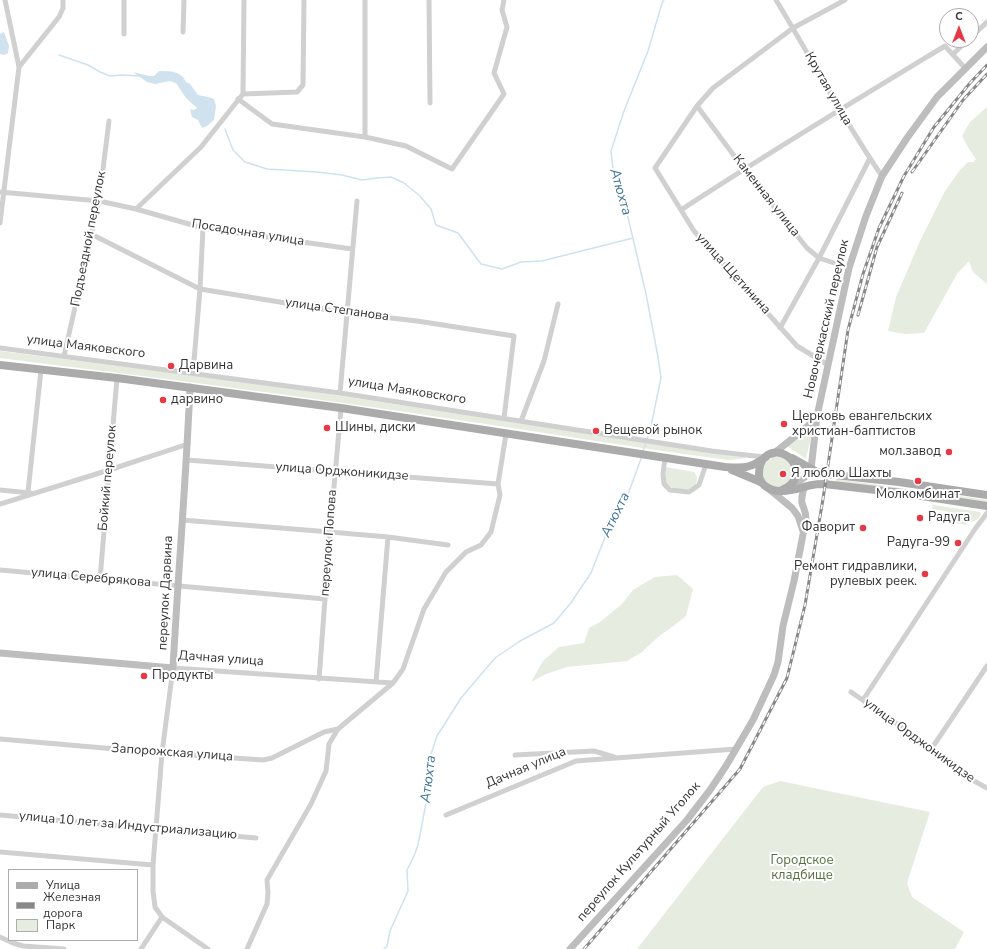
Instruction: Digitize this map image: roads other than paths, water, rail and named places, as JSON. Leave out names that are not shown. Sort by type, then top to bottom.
[{"type":"main road","name":"улица Маяковского","points":[[0,365],[117,378],[341,408],[725,467],[743,468],[752,466],[769,455]]},
{"type":"main road","points":[[987,495],[899,482],[826,474],[817,472],[780,453],[769,455],[761,462],[759,469],[759,477],[765,486],[775,491],[786,489],[793,490],[813,484],[824,484],[902,493],[987,506]]},
{"type":"main road","points":[[786,489],[794,482],[796,475],[796,467],[788,456]]},
{"type":"main road","name":"улица Маяковского","points":[[725,467],[752,478],[765,486]]},
{"type":"street","points":[[0,223],[2,192],[19,67],[5,0]]},
{"type":"street","points":[[19,67],[59,17],[63,8],[63,0]]},
{"type":"street","points":[[124,0],[124,34]]},
{"type":"street","points":[[183,32],[184,0]]},
{"type":"street","points":[[243,94],[244,0]]},
{"type":"street","points":[[136,210],[201,147],[243,94],[297,92],[303,85],[304,0]]},
{"type":"street","points":[[365,0],[365,136]]},
{"type":"street","points":[[429,0],[430,103]]},
{"type":"street","points":[[238,99],[272,124],[365,136],[406,146],[452,169],[504,94],[494,73],[507,27],[502,10],[504,0]]},
{"type":"street","name":"Крутая улица","points":[[776,0],[840,110],[882,176]]},
{"type":"street","points":[[697,106],[713,88],[793,28],[845,0]]},
{"type":"street","points":[[979,30],[987,22]]},
{"type":"street","points":[[681,210],[744,169],[945,46],[965,68]]},
{"type":"street","name":"Новочеркасский переулок","points":[[811,469],[817,416],[849,268],[866,216],[882,176],[937,97],[987,47]]},
{"type":"street","points":[[953,54],[959,48]]},
{"type":"street","name":"улица Щетинина","points":[[697,106],[655,168],[694,231],[797,346],[828,365]]},
{"type":"street","name":"Каменная улица","points":[[697,106],[744,169],[807,248],[819,258],[849,268]]},
{"type":"street","name":"Подъездной переулок","points":[[64,356],[99,201],[109,121]]},
{"type":"street","points":[[780,328],[819,258],[870,158]]},
{"type":"street","points":[[2,192],[99,201]]},
{"type":"street","name":"Посадочная улица","points":[[99,201],[203,228],[352,249]]},
{"type":"street","points":[[340,393],[356,201]]},
{"type":"street","points":[[193,373],[200,290],[203,228]]},
{"type":"street","name":"улица Степанова","points":[[91,234],[200,290],[347,314],[417,321],[514,336],[504,418]]},
{"type":"street","points":[[521,421],[544,361],[558,304]]},
{"type":"street","name":"улица Маяковского","points":[[0,348],[340,393],[746,455],[769,455]]},
{"type":"street","points":[[28,492],[41,370]]},
{"type":"street","name":"Бойкий переулок","points":[[100,579],[117,378]]},
{"type":"street","name":"переулок Дарвина","points":[[162,917],[155,907],[153,891],[153,865],[162,753],[173,668],[188,444],[190,388]]},
{"type":"street","name":"переулок Попова","points":[[319,679],[341,408]]},
{"type":"street","points":[[769,455],[808,426],[817,416]]},
{"type":"street","points":[[247,949],[267,904],[267,880],[311,804],[326,771],[329,744],[338,729],[393,683],[403,669],[424,609],[446,572],[466,552],[481,545],[490,532],[500,495],[498,484],[506,434]]},
{"type":"street","points":[[0,504],[188,444]]},
{"type":"street","points":[[662,458],[664,484],[670,490],[689,492],[699,485],[706,464]]},
{"type":"street","name":"улица Орджоникидзе","points":[[187,460],[498,484]]},
{"type":"street","points":[[786,489],[805,477],[811,469]]},
{"type":"street","points":[[765,486],[792,508],[798,516],[803,534]]},
{"type":"street","name":"переулок Культурный Уголок","points":[[570,949],[687,820],[726,766],[753,720],[774,675],[778,662],[782,626],[794,581],[806,519],[806,512],[802,502],[804,487]]},
{"type":"street","points":[[0,490],[36,493]]},
{"type":"street","points":[[863,700],[987,513]]},
{"type":"street","points":[[182,520],[388,537],[448,545]]},
{"type":"street","points":[[376,682],[388,537]]},
{"type":"street","name":"улица Серебрякова","points":[[0,570],[325,599]]},
{"type":"street","name":"Дачная улица","points":[[0,653],[173,668],[393,683]]},
{"type":"street","points":[[932,748],[987,666]]},
{"type":"street","name":"улица Орджоникидзе","points":[[851,692],[932,748],[958,772],[987,788]]},
{"type":"street","name":"Запорожская улица","points":[[0,739],[263,760],[272,758],[324,732],[338,729]]},
{"type":"street","name":"Дачная улица","points":[[446,815],[576,761],[736,749]]},
{"type":"street","name":"Дачная улица","points":[[515,755],[594,751],[618,758]]},
{"type":"street","name":"улица 10 лет за Индустриализацию","points":[[0,815],[256,838]]},
{"type":"street","points":[[0,852],[153,865]]},
{"type":"street","points":[[141,949],[162,917],[208,949]]},
{"type":"street","points":[[0,938],[23,946],[64,949]]},
{"type":"water","points":[[4,32],[9,46],[8,53],[4,55],[0,54],[0,34]]},
{"type":"water","points":[[159,71],[178,74],[190,84],[198,95],[214,99],[216,106],[214,120],[202,128],[198,120],[192,117],[190,109],[194,110],[197,108],[186,98],[176,83],[170,81],[155,84],[147,82],[133,72],[154,76]]},
{"type":"waterway","name":"Атюхта","points":[[647,439],[661,378],[646,294],[627,213],[614,178],[611,151],[624,111],[648,51],[664,0]]},
{"type":"waterway","points":[[59,55],[88,65],[110,76],[141,76]]},
{"type":"waterway","points":[[225,129],[233,150],[245,162],[267,169],[317,172],[342,175],[362,180],[391,177],[404,183],[420,196],[431,209],[436,225],[458,233],[481,264],[502,269],[521,262],[542,261],[633,238]]},
{"type":"waterway","name":"Атюхта","points":[[643,451],[646,443]]},
{"type":"waterway","name":"Атюхта","points":[[384,949],[387,946],[390,931],[408,891],[407,870],[418,845],[426,803],[429,760],[437,736],[461,698],[495,658],[520,641],[554,623],[570,604],[591,573],[607,532],[623,508],[642,456]]},
{"type":"railway","points":[[584,949],[740,769],[787,678],[805,605],[823,499],[848,330],[863,274],[879,228],[904,176],[934,127],[970,83],[987,65]]},
{"type":"railway","points":[[912,172],[963,100],[987,74]]},
{"type":"railway","points":[[858,315],[877,247],[902,193]]},
{"type":"place","name":"Дарвина","points":[[171,366]]},
{"type":"place","name":"дарвино","points":[[163,400]]},
{"type":"place","name":"Церковь евангельских христиан-баптистов","points":[[784,424]]},
{"type":"place","name":"Шины, диски","points":[[327,428]]},
{"type":"place","name":"Вещевой рынок","points":[[596,431]]},
{"type":"place","name":"мол.завод","points":[[949,452]]},
{"type":"place","name":"Я люблю Шахты","points":[[783,474]]},
{"type":"place","name":"Молкомбинат","points":[[918,481]]},
{"type":"place","name":"Радуга","points":[[920,518]]},
{"type":"place","name":"Фаворит","points":[[863,528]]},
{"type":"place","name":"Радуга-99","points":[[958,543]]},
{"type":"place","name":"Ремонт гидравлики, рулевых реек.","points":[[925,574]]},
{"type":"place","name":"Продукты","points":[[144,676]]},
{"type":"park label","name":"Городское кладбище","points":[[802,868]]}]
